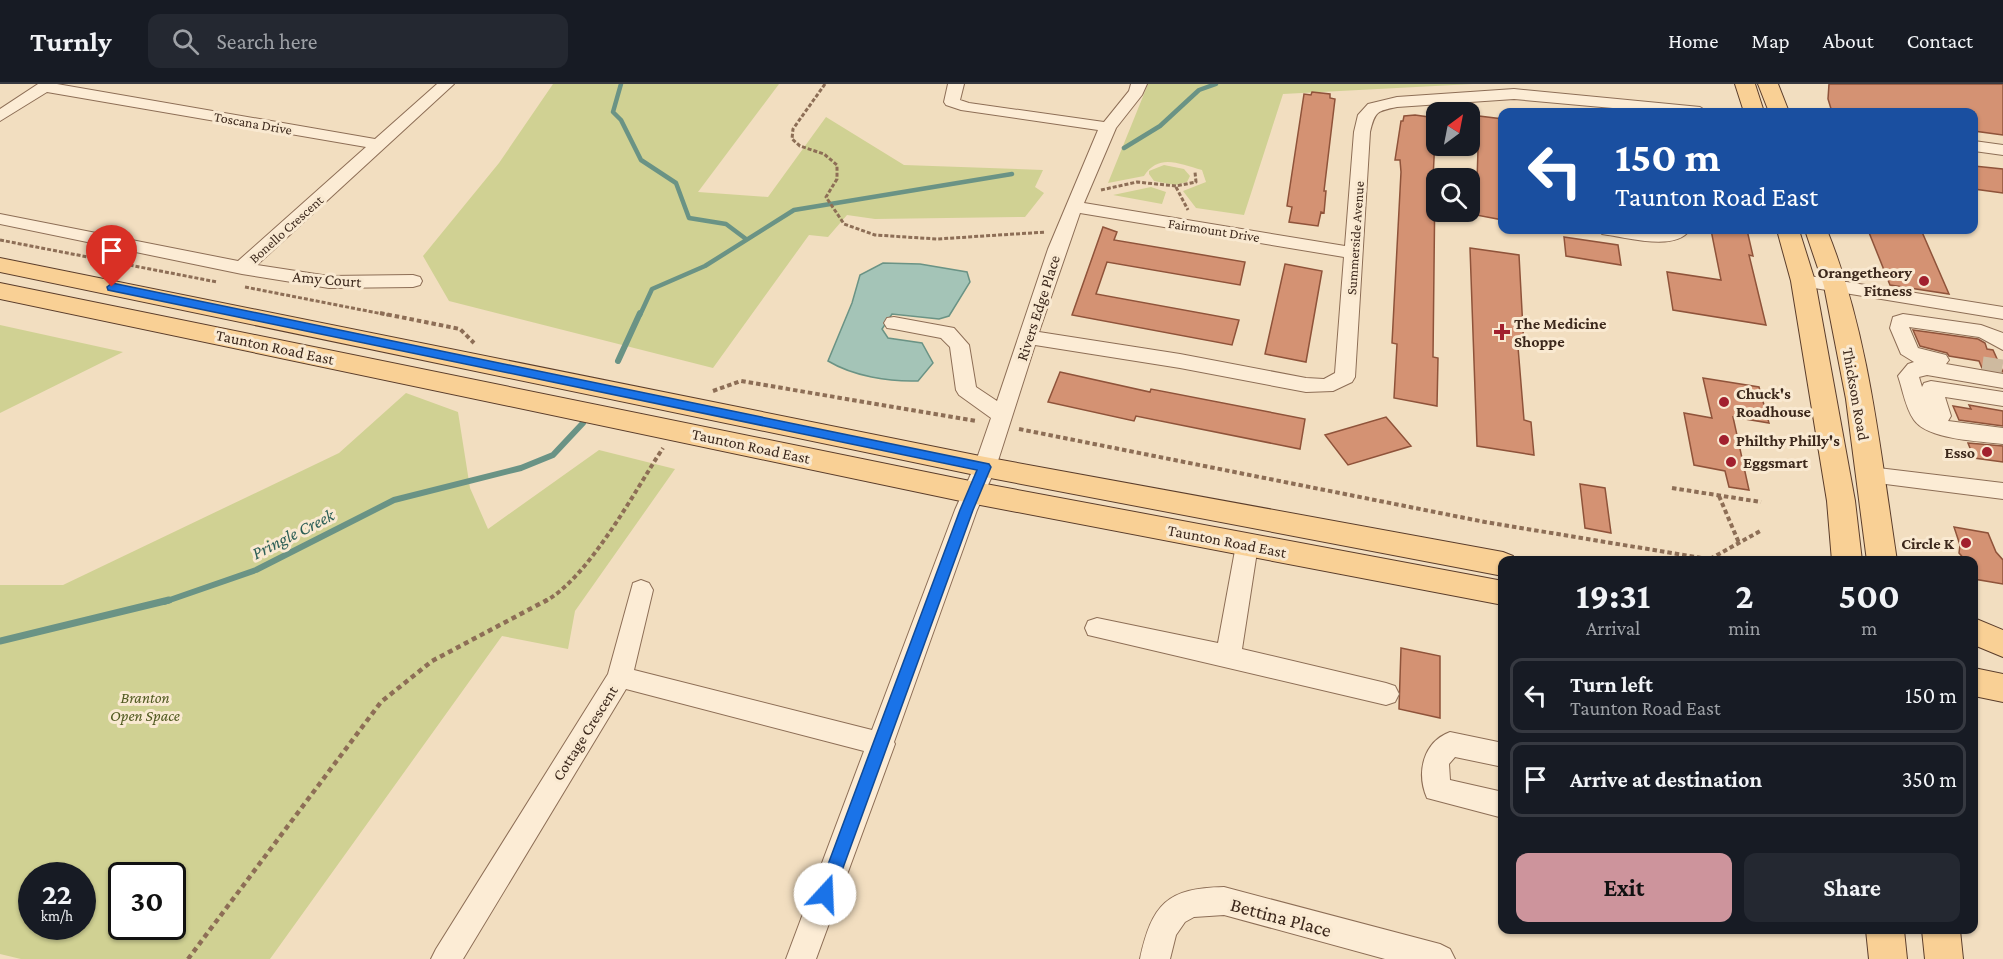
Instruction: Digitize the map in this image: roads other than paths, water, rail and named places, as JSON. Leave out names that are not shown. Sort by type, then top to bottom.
[{"type":"main road","points":[[1745,84],[1753,108]]},
{"type":"main road","points":[[1768,84],[1777,108]]},
{"type":"main road","name":"Thickson Road","points":[[1789,234],[1803,281],[1841,501],[1846,556]]},
{"type":"main road","name":"Thickson Road","points":[[1817,234],[1836,286],[1859,399],[1882,556]]},
{"type":"main road","name":"Taunton Road East","points":[[0,265],[308,328],[980,480],[1247,545],[1498,592]]},
{"type":"main road","name":"Taunton Road East","points":[[0,291],[288,350],[980,480],[1498,563]]},
{"type":"main road","points":[[156,323],[180,301]]},
{"type":"main road","points":[[288,350],[308,328]]},
{"type":"main road","points":[[1826,556],[1841,501]]},
{"type":"main road","points":[[1978,633],[2003,644]]},
{"type":"main road","points":[[1978,652],[2003,657]]},
{"type":"main road","points":[[1978,683],[2003,690]]},
{"type":"main road","points":[[1978,693],[2003,690]]},
{"type":"main road","points":[[1885,934],[1888,959]]},
{"type":"main road","points":[[1941,934],[1944,959]]},
{"type":"street","points":[[380,145],[446,84]]},
{"type":"street","points":[[956,84],[952,102],[967,107],[1108,127]]},
{"type":"street","name":"Rivers Edge Place","points":[[801,959],[980,480],[1064,231],[1108,127],[1137,92],[1139,84]]},
{"type":"street","points":[[0,116],[47,86]]},
{"type":"street","name":"Toscana Drive","points":[[47,86],[380,145]]},
{"type":"street","points":[[1525,89],[1527,108]]},
{"type":"street","name":"Summerside Avenue","points":[[1028,337],[1180,361],[1306,385],[1326,386],[1345,378],[1362,132],[1366,115],[1374,107],[1397,102],[1525,89],[1670,108]]},
{"type":"street","name":"Bonello Crescent","points":[[0,219],[242,277],[380,145]]},
{"type":"street","points":[[1978,147],[2003,150]]},
{"type":"street","name":"Fairmount Drive","points":[[1077,201],[1198,227],[1354,253]]},
{"type":"street","points":[[1643,234],[1669,237],[1674,234]]},
{"type":"street","name":"Amy Court","points":[[242,277],[328,282],[413,281]]},
{"type":"street","points":[[1803,281],[2003,313]]},
{"type":"street","points":[[1997,372],[1917,357],[1909,353],[1899,327],[1903,320],[1981,331],[2002,342]]},
{"type":"street","points":[[894,323],[947,333],[959,345],[966,390],[1000,420]]},
{"type":"street","points":[[1997,372],[1926,368],[1916,369],[1908,376],[1922,417],[1943,427],[2003,436]]},
{"type":"street","points":[[1941,416],[1931,388],[2003,399]]},
{"type":"street","points":[[1870,475],[2001,494]]},
{"type":"street","points":[[1228,656],[1247,545]]},
{"type":"street","points":[[620,677],[641,590]]},
{"type":"street","points":[[1097,628],[1228,656],[1386,694]]},
{"type":"street","name":"Cottage Crescent","points":[[446,959],[620,677],[882,744]]},
{"type":"street","points":[[1498,754],[1450,744],[1436,760],[1437,789],[1498,804]]},
{"type":"street","name":"Bettina Place","points":[[1155,959],[1158,938],[1173,911],[1197,900],[1224,901],[1440,959]]},
{"type":"waterway","name":"Pringle Creek","points":[[621,84],[613,112],[621,120],[641,160],[676,183],[689,218],[726,224],[746,239]]},
{"type":"waterway","points":[[1124,148],[1160,126],[1199,90],[1216,84]]},
{"type":"waterway","points":[[640,315],[652,289],[705,266],[794,210],[1012,174]]},
{"type":"waterway","name":"Pringle Creek","points":[[618,361],[640,313]]},
{"type":"waterway","name":"Pringle Creek","points":[[164,602],[256,570],[394,500],[521,468],[553,455],[583,423]]},
{"type":"waterway","name":"Pringle Creek","points":[[0,641],[169,600]]},
{"type":"tunnel","points":[[1982,367],[2002,370]]},
{"type":"place","name":"Orangetheory Fitness","points":[[1924,281]]},
{"type":"place","name":"The Medicine Shoppe","points":[[1502,332]]},
{"type":"place","name":"Chuck's Roadhouse","points":[[1724,402]]},
{"type":"place","name":"Philthy Philly's","points":[[1724,440]]},
{"type":"place","name":"Esso","points":[[1987,452]]},
{"type":"place","name":"Eggsmart","points":[[1731,462]]},
{"type":"place","name":"Circle K","points":[[1966,543]]},
{"type":"park label","name":"Branton Open Space","points":[[145,706]]}]
